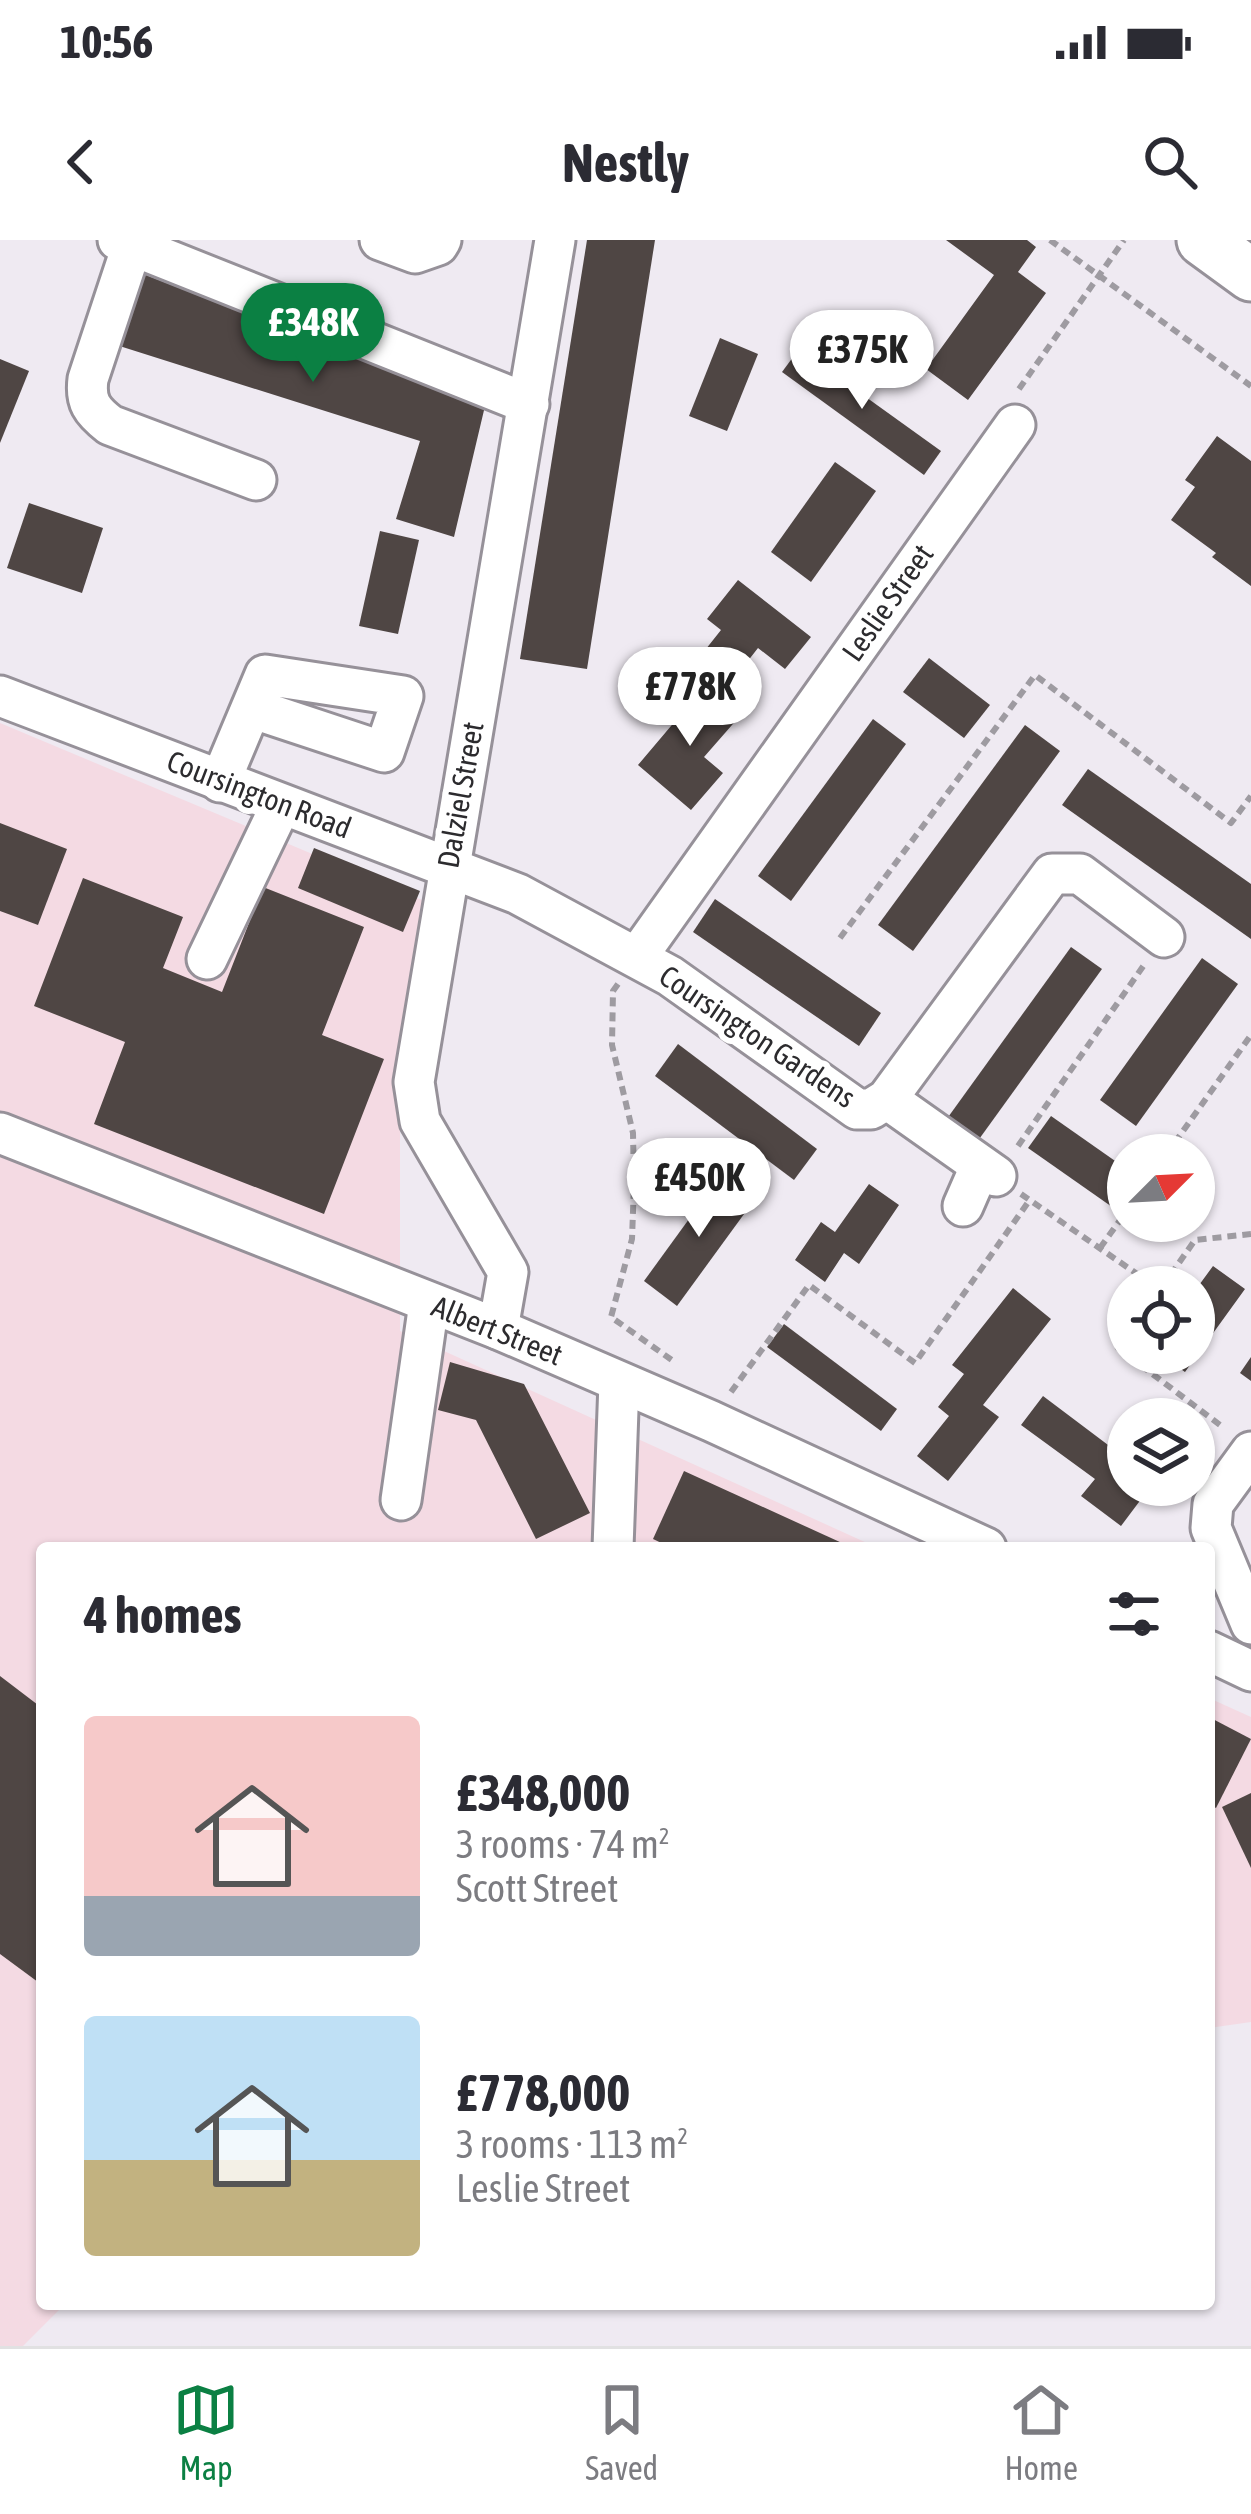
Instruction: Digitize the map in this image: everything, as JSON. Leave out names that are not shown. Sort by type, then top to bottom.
[{"type":"main road","points":[[1203,240],[1251,274]]},
{"type":"street","points":[[380,240],[415,253],[441,240]]},
{"type":"street","name":"Dalziel Street","points":[[498,1329],[508,1272],[420,1121],[414,1082],[555,240]]},
{"type":"street","points":[[256,480],[110,425],[93,412],[86,397],[88,379],[125,243],[529,404]]},
{"type":"street","name":"Leslie Street","points":[[637,957],[1015,425]]},
{"type":"street","name":"Coursington Road","points":[[0,696],[518,893]]},
{"type":"street","points":[[220,782],[251,708]]},
{"type":"street","points":[[207,959],[281,805]]},
{"type":"street","name":"Coursington Gardens","points":[[518,893],[637,957],[857,1109],[871,1109],[887,1099],[1052,874],[1080,874],[1164,937]]},
{"type":"street","points":[[887,1099],[988,1172],[963,1206]]},
{"type":"street","name":"Albert Street","points":[[0,1133],[498,1329],[973,1542]]},
{"type":"street","points":[[401,1500],[429,1303]]},
{"type":"street","points":[[613,1542],[619,1382]]},
{"type":"street","points":[[1242,1443],[1213,1504],[1211,1528],[1251,1624]]},
{"type":"path","points":[[1050,240],[1251,386]]},
{"type":"path","points":[[1015,425],[1015,394],[1124,240]]},
{"type":"path","points":[[840,938],[1035,675],[1231,823],[1251,796]]},
{"type":"path","points":[[1127,1266],[988,1172],[1164,937]]},
{"type":"path","points":[[637,957],[613,991],[612,1045],[633,1133],[634,1184],[632,1239],[611,1317],[688,1372]]},
{"type":"path","points":[[1181,1134],[1251,1036]]},
{"type":"path","points":[[711,1421],[809,1285],[915,1363],[1030,1200]]},
{"type":"path","points":[[1175,1266],[1195,1240],[1251,1234]]},
{"type":"path","points":[[1100,1248],[1107,1238]]},
{"type":"path","points":[[1152,1374],[1242,1443]]},
{"type":"shaded area","points":[[0,723],[422,900],[400,1101],[400,1331],[865,1542],[36,1542],[36,2310],[59,2310],[23,2346],[0,2346]]},
{"type":"shaded area","points":[[1215,1701],[1251,1717],[1251,2022],[1215,2027]]},
{"type":"building","points":[[587,240],[655,240],[587,669],[520,659]]},
{"type":"building","points":[[946,240],[1027,240],[1036,247],[1018,272],[1046,293],[968,400],[926,369],[994,275]]},
{"type":"building","points":[[133,270],[485,406],[454,537],[396,519],[420,441],[110,343]]},
{"type":"building","points":[[720,338],[758,354],[727,431],[689,416]]},
{"type":"building","points":[[799,349],[941,451],[924,475],[782,372]]},
{"type":"building","points":[[0,359],[29,371],[0,443]]},
{"type":"building","points":[[1217,436],[1251,461],[1251,586],[1171,520],[1195,487],[1185,480]]},
{"type":"building","points":[[835,462],[876,491],[811,582],[771,552]]},
{"type":"building","points":[[29,503],[103,528],[82,593],[7,568]]},
{"type":"building","points":[[380,531],[419,540],[398,634],[359,626]]},
{"type":"building","points":[[738,580],[811,637],[785,669],[758,648],[729,685],[698,659],[721,630],[707,619]]},
{"type":"building","points":[[929,658],[990,705],[964,738],[903,692]]},
{"type":"building","points":[[704,687],[739,717],[704,757],[723,773],[691,810],[638,765]]},
{"type":"building","points":[[873,719],[906,744],[791,901],[758,876]]},
{"type":"building","points":[[1025,725],[1060,751],[913,951],[878,925]]},
{"type":"building","points":[[1088,769],[1251,884],[1251,939],[1062,805]]},
{"type":"building","points":[[0,823],[67,849],[38,925],[0,911]]},
{"type":"building","points":[[314,848],[420,891],[403,932],[298,888]]},
{"type":"building","points":[[83,878],[183,917],[163,968],[222,992],[263,887],[364,927],[322,1035],[384,1059],[324,1214],[94,1124],[125,1042],[34,1006]]},
{"type":"building","points":[[715,899],[881,1013],[859,1046],[693,932]]},
{"type":"building","points":[[1071,947],[1102,969],[977,1142],[946,1120]]},
{"type":"building","points":[[1202,958],[1238,984],[1136,1126],[1100,1100]]},
{"type":"building","points":[[678,1044],[817,1149],[794,1180],[655,1076]]},
{"type":"building","points":[[1051,1116],[1107,1155],[1107,1203],[1028,1148]]},
{"type":"building","points":[[721,1175],[755,1199],[677,1306],[644,1281]]},
{"type":"building","points":[[869,1184],[899,1205],[859,1264],[844,1253],[825,1282],[795,1260],[821,1222],[835,1232]]},
{"type":"building","points":[[1215,1267],[1245,1289],[1215,1330]]},
{"type":"building","points":[[1013,1288],[1051,1319],[983,1405],[999,1417],[948,1481],[917,1456],[949,1416],[938,1407],[964,1374],[952,1365]]},
{"type":"building","points":[[784,1324],[897,1409],[881,1431],[767,1347]]},
{"type":"building","points":[[1251,1357],[1251,1381],[1240,1373]]},
{"type":"building","points":[[450,1362],[524,1384],[590,1513],[536,1539],[476,1420],[438,1410]]},
{"type":"building","points":[[1043,1396],[1107,1444],[1107,1506],[1136,1506],[1121,1526],[1081,1496],[1095,1479],[1021,1425]]},
{"type":"building","points":[[684,1471],[840,1542],[659,1542],[653,1539]]},
{"type":"building","points":[[0,1676],[36,1703],[36,1981],[0,1954]]},
{"type":"building","points":[[1215,1720],[1251,1739],[1215,1807]]},
{"type":"building","points":[[1251,1793],[1251,1868],[1222,1807]]}]
